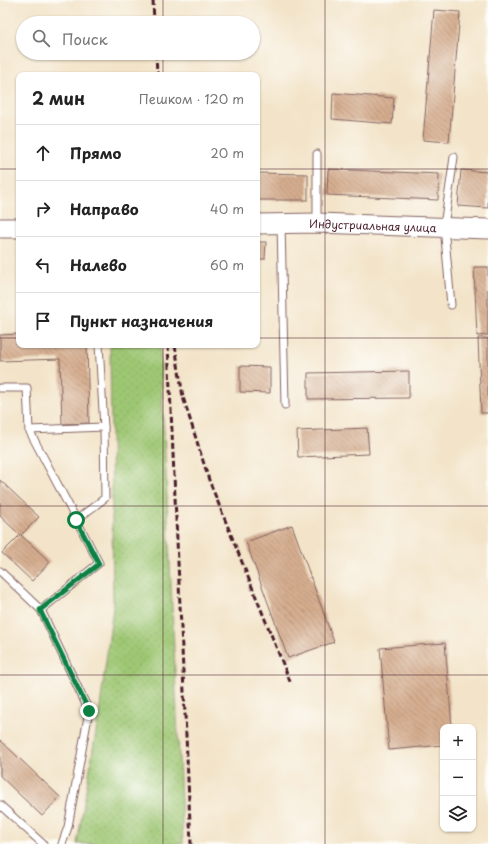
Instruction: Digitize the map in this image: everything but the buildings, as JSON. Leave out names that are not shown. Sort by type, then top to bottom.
[{"type":"main road","name":"Индустриальная улица","points":[[260,224],[317,223],[444,226],[488,229]]},
{"type":"main road","points":[[0,228],[16,228]]},
{"type":"lane","points":[[317,154],[317,223]]},
{"type":"lane","points":[[450,305],[444,226],[454,157]]},
{"type":"lane","points":[[281,223],[285,405]]},
{"type":"lane","points":[[76,520],[105,498],[104,427],[99,348]]},
{"type":"lane","points":[[0,388],[26,388],[29,430],[99,564],[40,610]]},
{"type":"lane","points":[[29,430],[104,427]]},
{"type":"lane","points":[[0,571],[40,610],[89,711],[68,827],[62,844]]},
{"type":"lane","points":[[0,805],[43,844]]},
{"type":"green space","points":[[110,348],[160,348],[183,844],[77,844],[99,714],[113,607]]},
{"type":"railway","points":[[153,0],[154,16]]},
{"type":"railway","points":[[156,60],[157,72]]},
{"type":"railway","points":[[168,348],[191,844]]},
{"type":"railway","points":[[175,348],[183,397],[209,480],[291,684]]},
{"type":"route","points":[[76,520],[99,564],[40,610],[89,711]]}]
